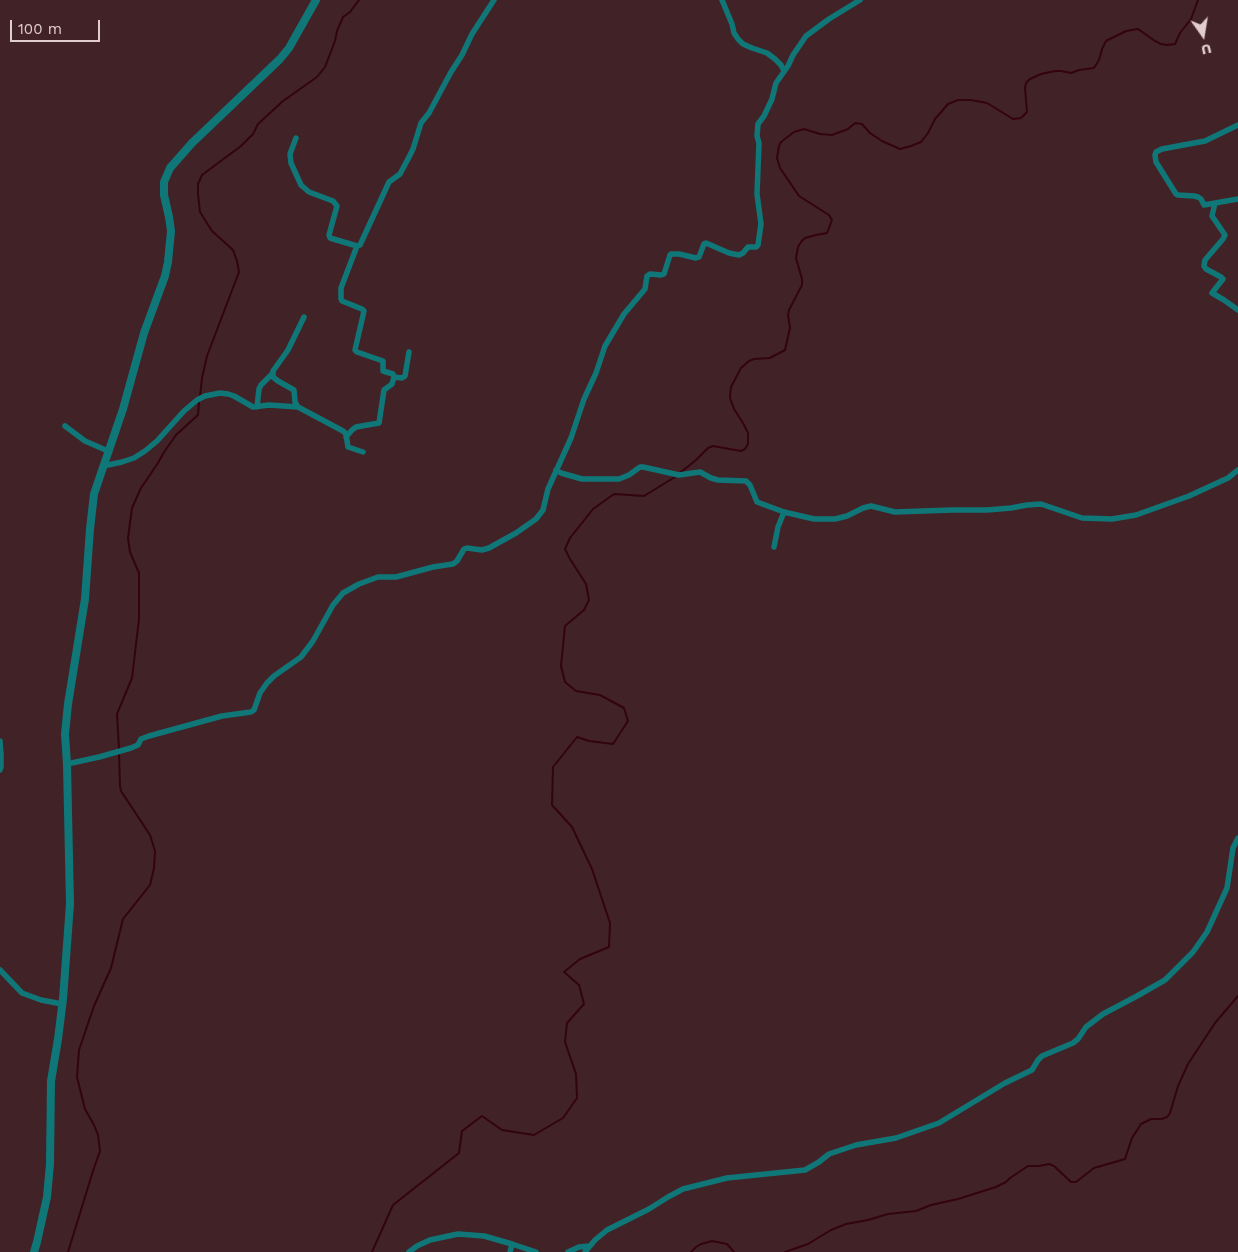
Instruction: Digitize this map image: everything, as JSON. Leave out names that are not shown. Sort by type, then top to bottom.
[{"type":"street","points":[[34,1252],[47,1197],[50,1164],[51,1080],[62,1004],[70,904],[65,734],[68,704],[85,599],[94,494],[123,410],[144,333],[165,276],[168,262],[171,231],[164,195],[164,182],[170,168],[192,142],[280,59],[289,48],[316,0]]},
{"type":"street","points":[[409,352],[406,373],[402,378],[394,377],[393,374],[383,371],[383,361],[357,352],[355,350],[364,311],[342,301],[340,297],[341,288],[357,246],[360,245],[389,182],[400,174],[413,150],[422,123],[450,72],[462,55],[472,34],[494,0]]},
{"type":"street","points":[[722,0],[738,39],[743,44],[767,53],[781,65],[784,72]]},
{"type":"street","points":[[67,764],[138,746],[141,739],[149,736],[222,716],[251,712],[254,710],[260,693],[267,683],[302,656],[313,641],[333,605],[343,593],[359,584],[378,577],[396,577],[453,564],[464,549],[482,550],[489,548],[536,520],[543,510],[548,489],[571,438],[605,346],[624,314],[645,289],[648,276],[650,274],[661,276],[664,274],[671,254],[699,258],[706,243],[739,256],[748,247],[758,245],[760,224],[757,194],[758,126],[772,99],[776,84],[806,36],[860,0]]},
{"type":"street","points":[[1238,125],[1205,141],[1162,149],[1156,152],[1155,156],[1156,162],[1176,194],[1198,197],[1204,205],[1238,199]]},
{"type":"street","points":[[296,138],[290,154],[291,163],[300,185],[309,192],[333,201],[337,206],[329,235],[330,238],[357,246]]},
{"type":"street","points":[[1215,203],[1212,216],[1225,235],[1204,260],[1204,266],[1223,279],[1212,293],[1238,310]]},
{"type":"street","points":[[257,407],[261,385],[272,374],[288,350],[304,318]]},
{"type":"street","points":[[272,374],[275,379],[294,390],[295,402],[298,407]]},
{"type":"street","points":[[346,437],[356,427],[379,424],[384,390],[392,384],[394,377]]},
{"type":"street","points":[[103,466],[134,458],[157,441],[196,400],[204,396],[220,393],[234,396],[253,408],[269,405],[298,407],[343,431],[348,447],[363,452]]},
{"type":"street","points":[[65,426],[86,441],[108,451]]},
{"type":"street","points":[[556,470],[582,479],[619,479],[640,467],[679,475],[700,472],[718,480],[746,482],[750,485],[757,502],[784,512],[814,519],[834,519],[872,506],[895,512],[987,510],[1041,504],[1082,518],[1112,519],[1136,515],[1188,496],[1228,478],[1238,470]]},
{"type":"street","points":[[774,547],[778,527],[784,512]]},
{"type":"street","points":[[0,741],[2,755],[0,770]]},
{"type":"street","points":[[585,1252],[607,1230],[683,1189],[727,1178],[805,1170],[829,1154],[856,1145],[896,1138],[939,1123],[1005,1083],[1032,1070],[1042,1056],[1073,1043],[1086,1027],[1103,1014],[1165,980],[1192,952],[1207,932],[1227,888],[1233,848],[1238,838]]},
{"type":"street","points":[[0,970],[22,993],[41,1000],[62,1004]]},
{"type":"street","points":[[409,1252],[430,1240],[458,1234],[484,1236],[536,1252]]},
{"type":"street","points":[[510,1252],[512,1244]]},
{"type":"street","points":[[568,1252],[579,1246],[590,1246]]},
{"type":"waterway","points":[[200,397],[207,356],[239,272],[233,250],[212,231],[200,212],[198,184],[202,175],[241,146],[253,134],[258,124],[283,101],[317,77],[325,67],[343,17],[350,12],[359,0]]},
{"type":"waterway","points":[[681,472],[708,448],[713,446],[741,451],[748,444],[748,433],[730,398],[731,387],[741,368],[749,361],[770,358],[785,350],[790,328],[789,310],[802,285],[796,258],[798,247],[805,238],[827,233],[832,220],[829,215],[799,196],[780,168],[777,158],[781,142],[794,132],[804,129],[820,134],[832,135],[848,129],[855,123],[862,124],[870,133],[882,141],[900,149],[921,142],[935,119],[948,104],[958,100],[987,103],[1013,119],[1021,118],[1027,112],[1025,88],[1026,83],[1030,79],[1055,71],[1071,73],[1094,68],[1106,41],[1126,31],[1138,29],[1161,44],[1175,44],[1180,33],[1191,19],[1198,0]]},
{"type":"waterway","points":[[119,749],[117,714],[132,678],[139,619],[139,573],[130,552],[128,538],[132,508],[141,488],[176,435],[198,415],[199,402]]},
{"type":"waterway","points":[[372,1252],[393,1205],[459,1153],[462,1131],[482,1116],[502,1130],[534,1135],[563,1118],[577,1098],[576,1074],[565,1042],[567,1023],[584,1004],[579,985],[564,972],[580,959],[609,947],[610,923],[592,869],[572,827],[552,805],[553,767],[577,737],[589,741],[613,744],[628,721],[624,708],[600,695],[576,691],[565,682],[561,666],[565,626],[584,610],[589,600],[586,584],[565,549],[570,538],[593,509],[614,494],[644,496],[675,477]]},
{"type":"waterway","points":[[68,1252],[100,1151],[98,1135],[85,1109],[77,1077],[79,1050],[94,1006],[111,968],[123,919],[150,885],[154,868],[155,851],[150,835],[121,791],[119,753]]},
{"type":"waterway","points":[[785,1252],[808,1244],[831,1230],[846,1224],[888,1214],[916,1211],[996,1187],[1028,1166],[1049,1164],[1054,1166],[1071,1182],[1076,1182],[1094,1168],[1125,1159],[1132,1138],[1141,1124],[1151,1119],[1162,1119],[1170,1113],[1178,1086],[1188,1064],[1215,1023],[1238,996]]},
{"type":"waterway","points":[[691,1252],[701,1244],[712,1241],[727,1244],[734,1252]]}]
